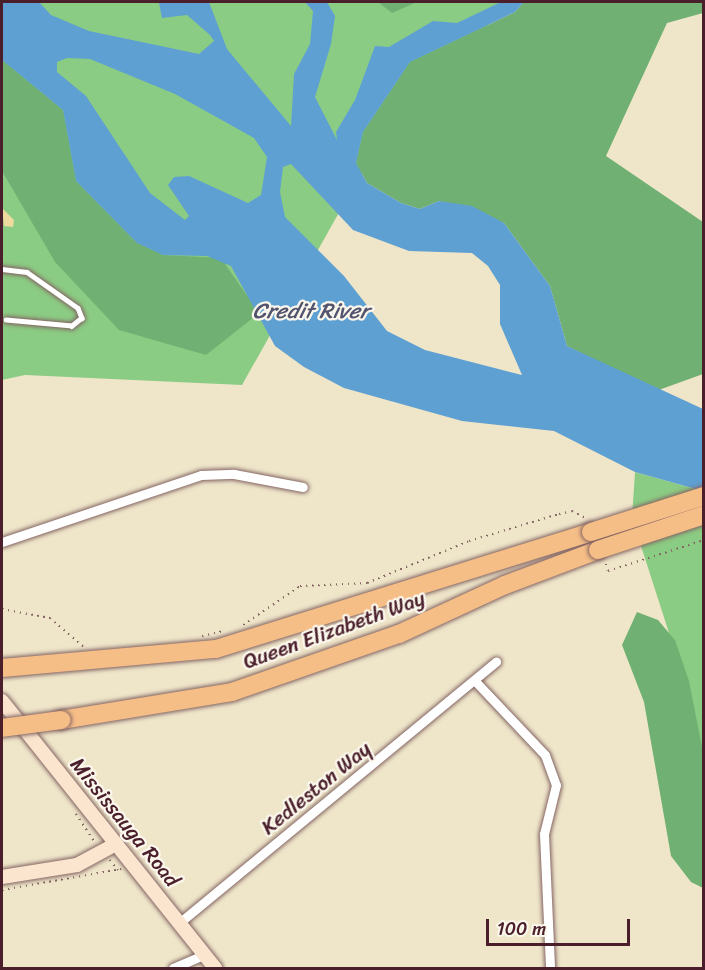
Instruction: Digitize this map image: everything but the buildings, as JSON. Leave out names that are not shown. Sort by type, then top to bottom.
[{"type":"highway","name":"Queen Elizabeth Way","points":[[2,668],[216,649],[591,527],[704,495]]},
{"type":"highway","name":"Queen Elizabeth Way","points":[[2,728],[232,692],[399,634],[505,585],[704,516]]},
{"type":"main road","name":"Mississauga Road","points":[[2,701],[215,969]]},
{"type":"main road","points":[[2,877],[77,865],[116,844]]},
{"type":"street","points":[[2,542],[201,475],[234,474],[303,487]]},
{"type":"street","name":"Kedleston Way","points":[[179,923],[476,682],[496,662]]},
{"type":"street","points":[[476,682],[545,755],[556,785],[544,834],[550,969]]},
{"type":"street","points":[[173,969],[204,955]]},
{"type":"lane","points":[[2,269],[27,272],[78,308],[82,318],[72,326],[6,320]]},
{"type":"path","points":[[237,628],[300,586],[367,583],[469,541],[573,511],[591,527]]},
{"type":"path","points":[[601,552],[608,571],[704,540]]},
{"type":"path","points":[[2,609],[50,618],[88,650]]},
{"type":"path","points":[[191,638],[225,631]]},
{"type":"path","points":[[2,890],[119,870],[114,866]]},
{"type":"green space","points":[[2,2],[510,2],[386,129],[242,385],[25,375],[2,380]]},
{"type":"green space","points":[[378,2],[417,2],[392,13]]},
{"type":"green space","points":[[524,2],[703,2],[703,13],[667,23],[606,156],[703,222],[703,374],[656,391],[567,346],[550,286],[504,223],[439,201],[420,209],[401,203],[367,183],[356,163],[363,132],[410,62],[515,12]]},
{"type":"green space","points":[[2,60],[63,110],[76,181],[136,242],[163,255],[221,258],[259,313],[206,355],[119,330],[55,262],[2,171]]},
{"type":"green space","points":[[635,472],[703,491],[703,790],[679,664],[632,518]]},
{"type":"green space","points":[[637,612],[658,620],[675,640],[689,681],[703,752],[703,888],[691,882],[671,856],[644,702],[622,645]]},
{"type":"sand","points":[[2,208],[14,220],[13,227],[4,226]]},
{"type":"water","name":"Credit River","points":[[2,2],[39,2],[51,15],[89,31],[199,54],[214,41],[210,35],[187,15],[162,18],[159,3],[209,2],[227,49],[291,126],[294,74],[310,44],[313,11],[305,2],[327,2],[335,16],[331,44],[315,97],[337,140],[336,132],[355,100],[375,46],[389,47],[433,21],[457,23],[501,2],[524,2],[515,12],[410,62],[363,132],[356,163],[367,183],[401,203],[420,209],[439,201],[472,206],[504,223],[550,286],[567,346],[703,409],[703,491],[635,472],[554,431],[462,421],[344,388],[304,367],[275,346],[231,266],[207,256],[163,255],[137,243],[76,181],[63,110],[2,60]],"holes":[[[67,58],[90,59],[175,94],[254,138],[267,157],[261,195],[248,203],[189,176],[174,177],[168,185],[189,216],[185,220],[150,193],[86,96],[57,72],[57,62]],[[291,164],[353,230],[409,251],[472,253],[488,266],[500,285],[500,324],[522,375],[425,350],[387,331],[344,276],[285,217],[280,192],[283,167]]]}]
